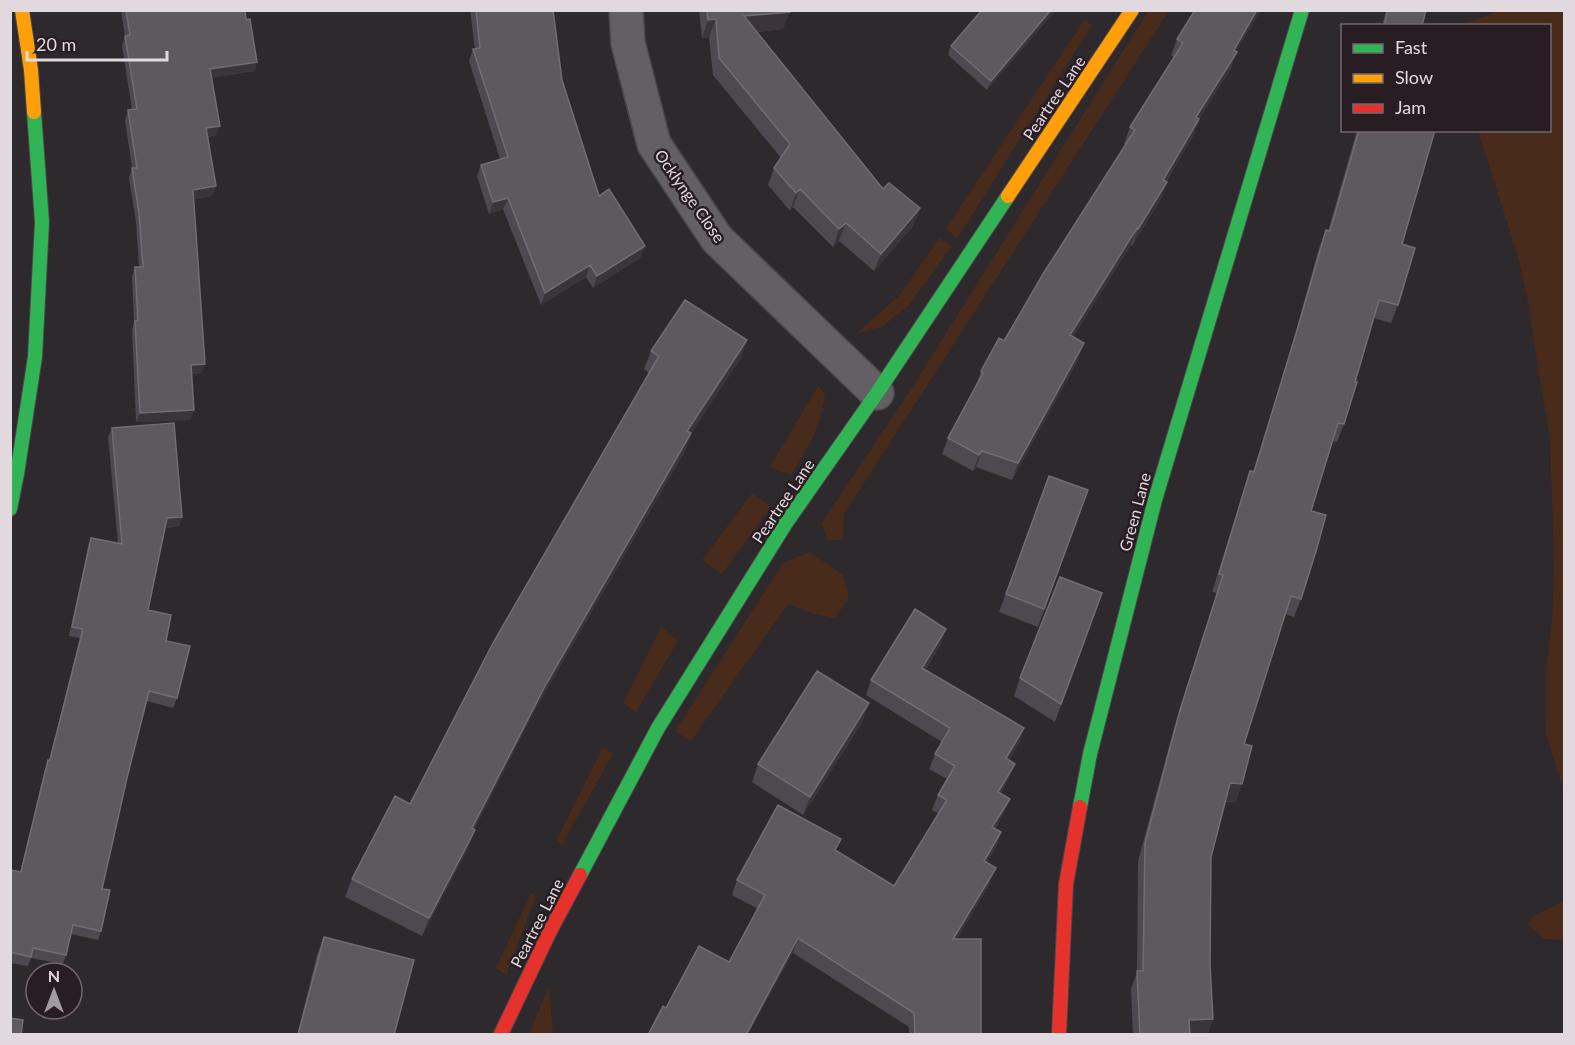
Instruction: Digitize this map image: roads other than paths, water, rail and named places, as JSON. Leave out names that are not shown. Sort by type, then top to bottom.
[{"type":"street","points":[[10,509],[35,357],[42,222],[31,70],[22,10]]},
{"type":"street","name":"Ocklynge Close","points":[[626,10],[628,43],[654,144],[717,239],[877,393]]},
{"type":"street","name":"Peartree Lane","points":[[501,1035],[550,931],[658,728],[786,523],[877,393],[1132,10]]},
{"type":"street","name":"Green Lane","points":[[1059,1035],[1066,884],[1090,754],[1155,500],[1302,10]]}]
